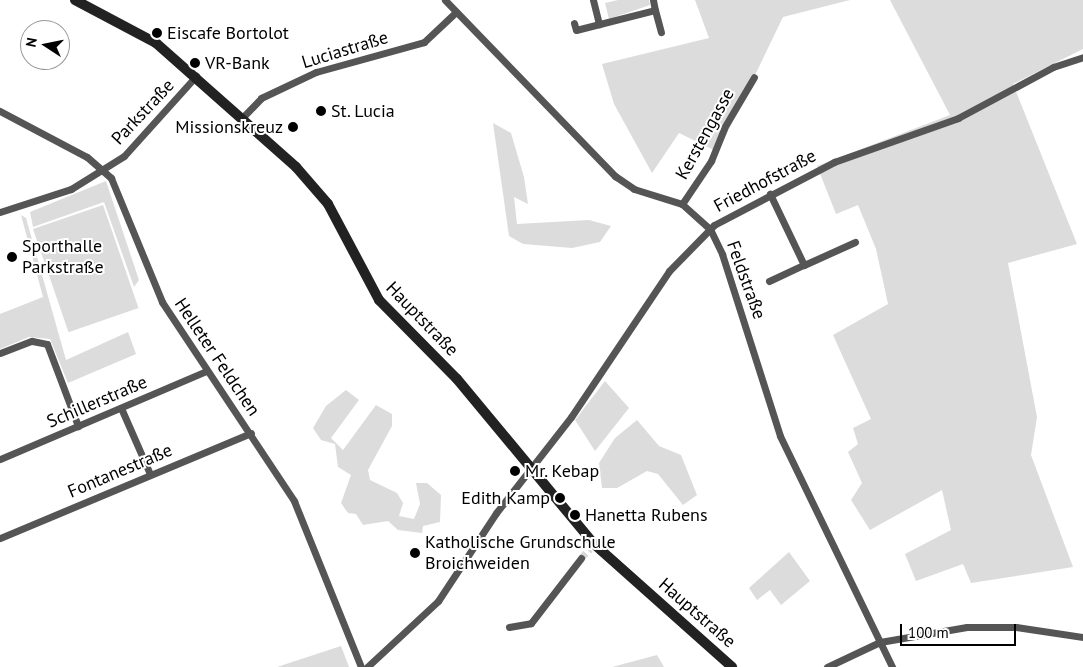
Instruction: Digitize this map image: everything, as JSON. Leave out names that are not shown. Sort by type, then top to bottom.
[{"type":"main road","name":"Hauptstraße","points":[[75,0],[88,2],[140,32],[196,76],[314,186],[340,223],[374,294],[445,366],[592,546],[714,648],[732,667]]},
{"type":"street","name":"Feldstraße","points":[[444,0],[615,176],[634,189],[682,204],[710,229],[725,263],[780,436],[892,667]]},
{"type":"street","points":[[593,0],[599,24]]},
{"type":"street","points":[[653,0],[661,32]]},
{"type":"street","points":[[574,23],[576,30],[655,10]]},
{"type":"street","name":"Luciastraße","points":[[242,118],[260,98],[316,72],[424,42],[456,12]]},
{"type":"street","name":"Friedhofstraße","points":[[367,667],[438,601],[529,467],[571,417],[669,271],[710,229],[770,194],[834,162],[958,118],[1053,67],[1083,57]]},
{"type":"street","name":"Parkstraße","points":[[0,212],[63,192],[104,170],[146,135],[196,76]]},
{"type":"street","name":"Kerstengasse","points":[[682,204],[711,161],[724,128],[754,77]]},
{"type":"street","points":[[0,112],[104,170]]},
{"type":"street","name":"Helleter Feldchen","points":[[104,170],[150,281],[206,371],[251,433],[299,514],[361,667]]},
{"type":"street","points":[[770,194],[804,265]]},
{"type":"street","points":[[769,281],[855,242]]},
{"type":"street","points":[[0,353],[32,341],[47,344],[78,426]]},
{"type":"street","name":"Schillerstraße","points":[[0,459],[206,371]]},
{"type":"street","points":[[121,408],[150,474]]},
{"type":"street","name":"Fontanestraße","points":[[0,538],[251,433]]},
{"type":"street","points":[[509,627],[531,623],[581,558]]},
{"type":"street","points":[[827,667],[880,642],[990,626],[1083,637]]},
{"type":"shaded area","points":[[618,0],[649,0],[650,5],[609,19],[605,3]]},
{"type":"shaded area","points":[[695,0],[850,0],[783,17],[718,152],[679,133],[652,173],[614,104],[602,64],[709,38]]},
{"type":"shaded area","points":[[890,0],[1083,0],[1083,49],[1013,84],[1077,244],[1008,263],[1037,417],[1031,455],[1073,567],[971,583],[963,564],[916,581],[905,554],[951,530],[942,490],[870,530],[851,500],[862,483],[848,452],[858,444],[853,428],[871,419],[833,335],[888,304],[876,249],[858,205],[836,214],[817,166],[950,115]]},
{"type":"shaded area","points":[[493,123],[511,133],[524,177],[528,204],[514,197],[517,224],[589,220],[611,226],[600,242],[572,248],[523,244],[509,236]]},
{"type":"shaded area","points":[[106,181],[139,280],[134,287],[104,202],[33,227],[30,212]]},
{"type":"shaded area","points":[[103,205],[138,308],[69,332],[33,229]]},
{"type":"shaded area","points":[[21,215],[26,218],[66,360],[128,332],[136,354],[68,383],[50,339],[29,337],[0,349],[0,314],[43,297]]},
{"type":"shaded area","points":[[605,381],[629,408],[595,451],[575,420]]},
{"type":"shaded area","points":[[346,390],[359,400],[331,438],[343,450],[376,405],[392,414],[392,426],[368,470],[370,480],[397,493],[403,503],[399,516],[414,519],[420,504],[416,483],[427,483],[441,495],[440,522],[423,526],[422,533],[398,530],[388,521],[363,525],[356,514],[348,513],[341,503],[351,475],[338,467],[335,444],[321,440],[313,428],[326,406]]},
{"type":"shaded area","points":[[637,420],[659,446],[681,455],[697,495],[683,505],[658,474],[647,471],[617,488],[602,488],[599,463],[615,438]]},
{"type":"shaded area","points":[[789,552],[810,581],[781,605],[770,590],[757,600],[749,588]]},
{"type":"shaded area","points":[[341,646],[349,667],[277,667]]},
{"type":"shaded area","points":[[657,655],[664,667],[612,667]]},
{"type":"tunnel","points":[[581,558],[590,549]]},
{"type":"place","name":"Eiscafe Bortolot","points":[[157,33]]},
{"type":"place","name":"VR-Bank","points":[[195,63]]},
{"type":"place","name":"St. Lucia","points":[[321,111]]},
{"type":"place","name":"Missionskreuz","points":[[293,127]]},
{"type":"place","name":"Sporthalle Parkstraße","points":[[12,257]]},
{"type":"place","name":"Mr. Kebap","points":[[515,471]]},
{"type":"place","name":"Edith Kamp","points":[[560,498]]},
{"type":"place","name":"Hanetta Rubens","points":[[575,515]]},
{"type":"place","name":"Katholische Grundschule Broichweiden","points":[[415,553]]}]
